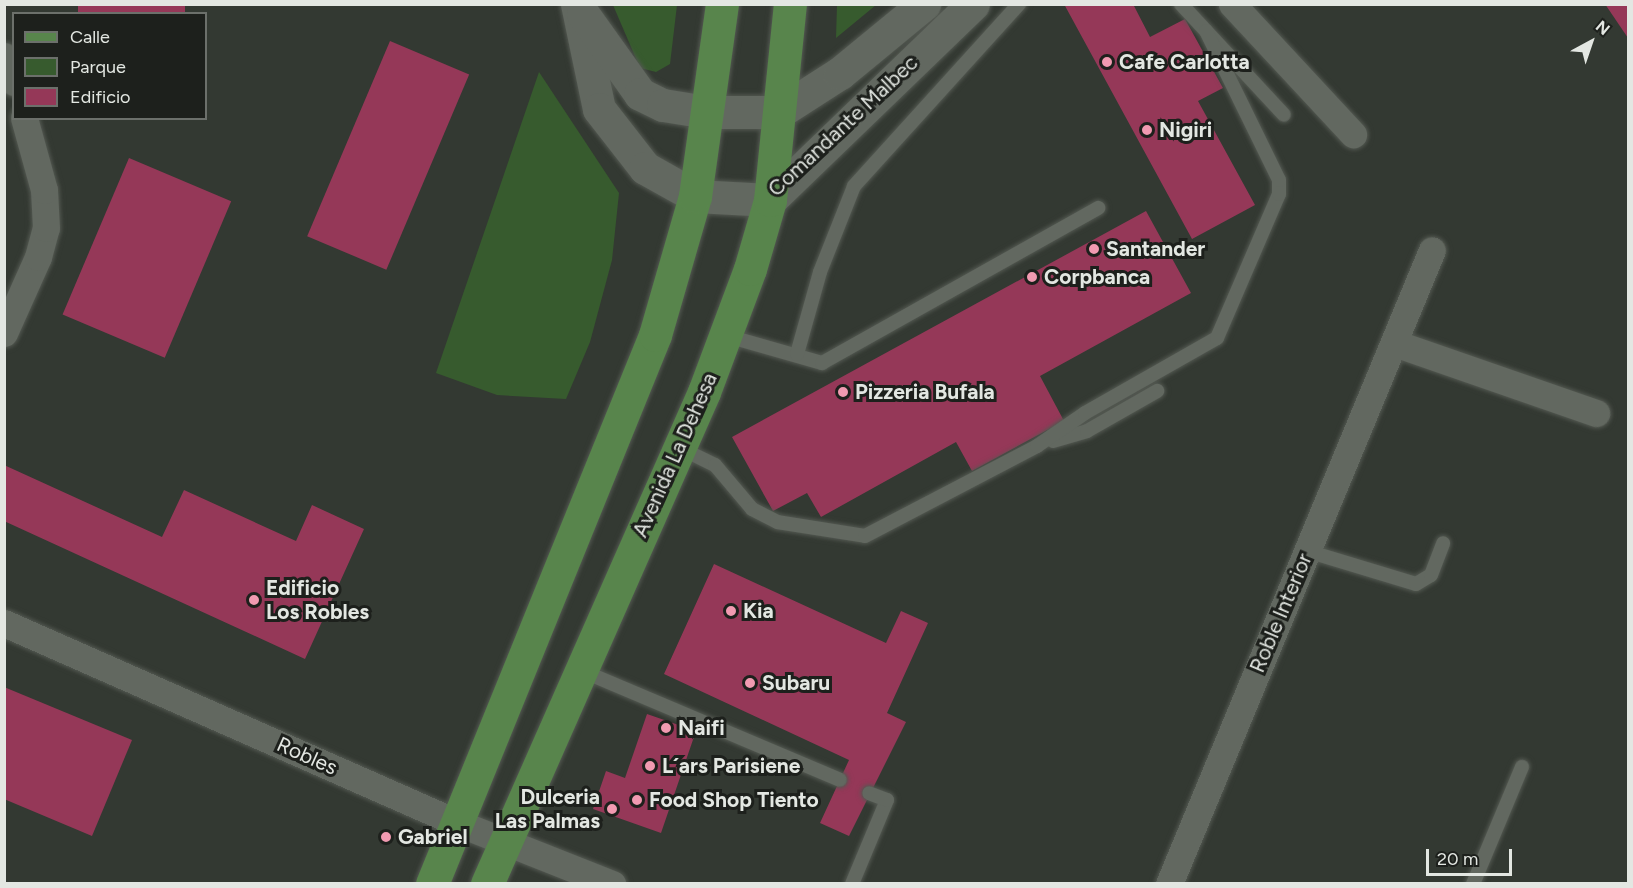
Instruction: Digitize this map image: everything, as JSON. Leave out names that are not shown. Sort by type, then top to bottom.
[{"type":"main road","points":[[432,884],[631,403],[695,196],[722,4]]},
{"type":"main road","name":"Avenida La Dehesa","points":[[487,884],[727,336],[770,200],[790,4]]},
{"type":"street","name":"Comandante Malbec","points":[[779,112],[840,73],[924,4]]},
{"type":"street","name":"Comandante Malbec","points":[[695,196],[770,200],[973,4]]},
{"type":"street","points":[[1232,4],[1353,134]]},
{"type":"street","points":[[578,7],[640,94],[663,105],[706,112],[779,112]]},
{"type":"street","points":[[578,7],[598,109],[645,168],[695,196]]},
{"type":"street","points":[[4,56],[12,77]]},
{"type":"street","points":[[7,320],[46,228],[44,190],[25,120]]},
{"type":"street","name":"Roble Interior","points":[[1169,884],[1432,250]]},
{"type":"street","points":[[1394,343],[1596,412]]},
{"type":"street","name":"Robles","points":[[4,623],[504,843],[565,875],[612,884]]},
{"type":"lane","points":[[797,354],[820,272],[854,186],[1019,4]]},
{"type":"lane","points":[[1181,4],[1284,115]]},
{"type":"lane","points":[[678,447],[715,465],[752,509],[777,522],[865,536],[1037,446],[1085,413],[1217,338],[1279,194],[1273,162],[1206,31]]},
{"type":"lane","points":[[727,336],[797,354],[822,363],[1098,208]]},
{"type":"lane","points":[[1037,446],[1086,431],[1156,391]]},
{"type":"lane","points":[[1307,551],[1416,584],[1431,574],[1443,543]]},
{"type":"lane","points":[[580,670],[840,780]]},
{"type":"lane","points":[[1473,884],[1522,767]]},
{"type":"lane","points":[[852,884],[886,800],[869,793]]},
{"type":"green space","points":[[837,4],[876,5],[836,38]]},
{"type":"green space","points":[[613,5],[677,5],[670,64],[656,72],[640,68]]},
{"type":"green space","points":[[539,72],[619,193],[612,260],[590,342],[566,399],[497,395],[436,373]]},
{"type":"building","points":[[78,4],[185,4],[185,12],[78,12]]},
{"type":"building","points":[[1064,4],[1133,4],[1150,37],[1185,19],[1223,88],[1198,101],[1255,205],[1192,239]]},
{"type":"building","points":[[1605,4],[1628,4],[1628,38]]},
{"type":"building","points":[[390,41],[469,75],[386,270],[307,236]]},
{"type":"building","points":[[129,158],[231,201],[165,358],[63,314]]},
{"type":"building","points":[[1146,211],[1191,293],[1040,376],[1064,421],[972,471],[956,442],[821,517],[807,493],[773,511],[732,437]]},
{"type":"building","name":"Edificio Los Robles","points":[[4,465],[162,537],[184,490],[296,541],[312,505],[364,529],[305,659],[4,521]]},
{"type":"building","points":[[714,564],[886,643],[901,611],[928,623],[887,713],[906,722],[849,836],[820,823],[849,760],[664,674]]},
{"type":"building","points":[[4,687],[132,740],[92,836],[4,799]]},
{"type":"building","points":[[647,714],[696,731],[661,833],[593,809],[606,771],[625,778]]},
{"type":"place","name":"Cafe Carlotta","points":[[1107,62]]},
{"type":"place","name":"Nigiri","points":[[1147,130]]},
{"type":"place","name":"Santander","points":[[1094,249]]},
{"type":"place","name":"Corpbanca","points":[[1032,277]]},
{"type":"place","name":"Pizzeria Bufala","points":[[843,392]]},
{"type":"place","name":"Edificio Los Robles","points":[[254,600]]},
{"type":"place","name":"Kia","points":[[731,611]]},
{"type":"place","name":"Subaru","points":[[750,683]]},
{"type":"place","name":"Naifi","points":[[666,728]]},
{"type":"place","name":"L´ars Parisiene","points":[[650,766]]},
{"type":"place","name":"Food Shop Tiento","points":[[637,800]]},
{"type":"place","name":"Dulceria Las Palmas","points":[[612,809]]},
{"type":"place","name":"Gabriel","points":[[386,837]]}]
